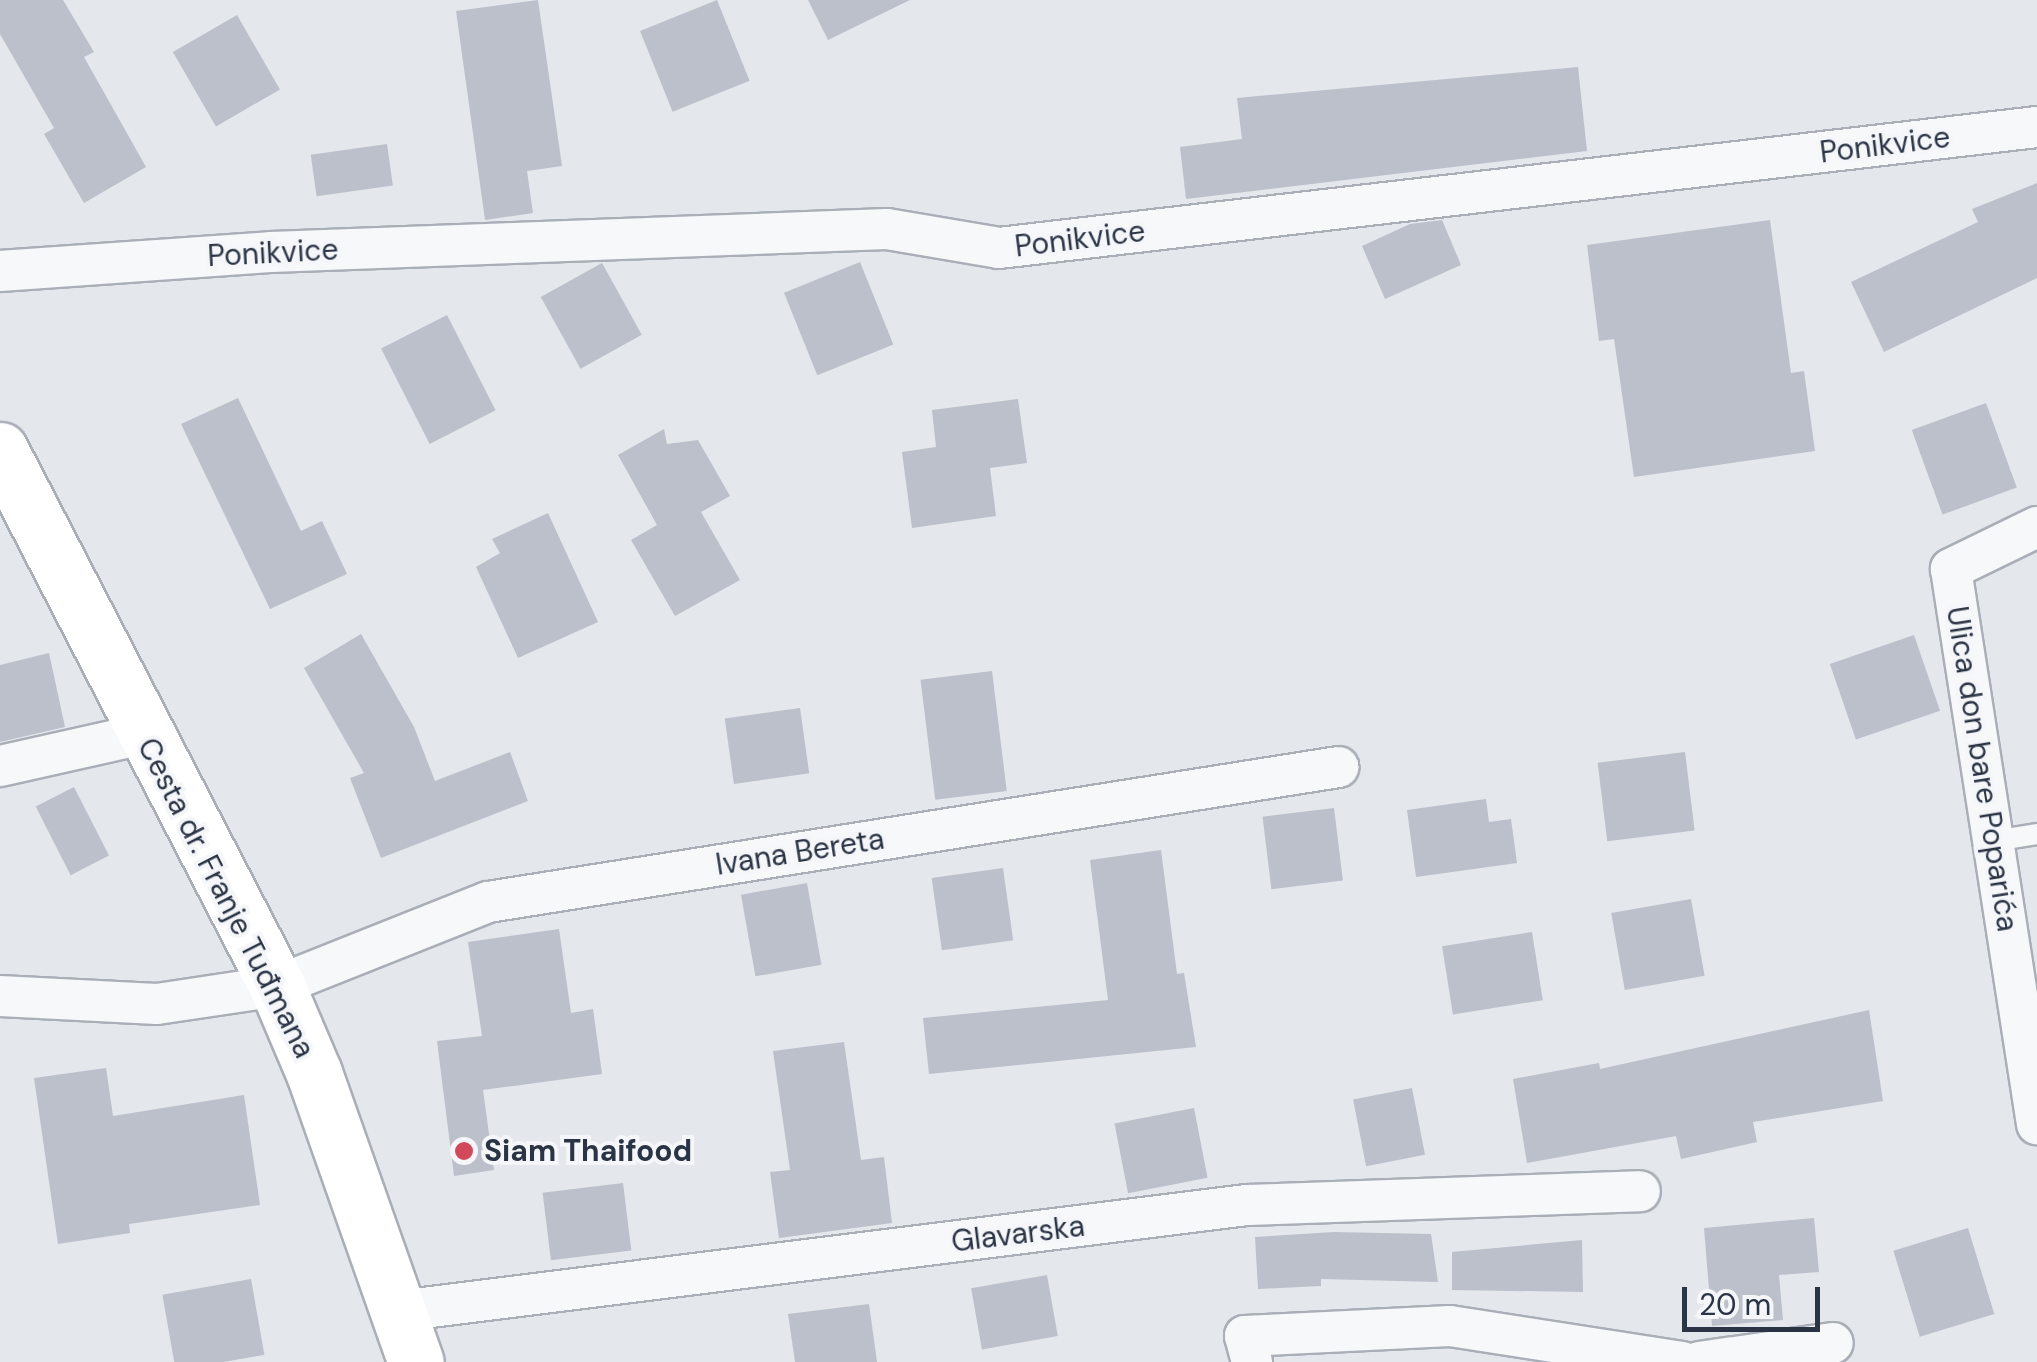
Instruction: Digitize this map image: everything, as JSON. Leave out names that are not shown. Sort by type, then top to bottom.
[{"type":"main road","name":"Cesta dr. Franje Tuđmana","points":[[0,450],[143,734],[277,986],[416,1362]]},
{"type":"street","name":"Ponikvice","points":[[0,270],[270,252],[887,229],[1000,248],[2037,127]]},
{"type":"street","name":"Ulica don bare Poparića","points":[[2037,527],[1950,569],[2037,1124]]},
{"type":"street","points":[[0,766],[143,734]]},
{"type":"street","name":"Ivana Bereta","points":[[0,996],[156,1004],[277,986],[488,902],[1338,767]]},
{"type":"street","name":"Glavarska","points":[[398,1311],[1246,1205],[1640,1191]]},
{"type":"street","points":[[1252,1362],[1245,1336],[1450,1326],[1682,1362]]},
{"type":"street","points":[[1699,1362],[1834,1343]]},
{"type":"lane","points":[[1992,841],[2037,834]]},
{"type":"building","points":[[0,0],[63,0],[94,52],[84,57],[146,167],[84,203],[44,134],[54,128],[0,34]]},
{"type":"building","points":[[538,0],[562,166],[527,171],[533,213],[485,220],[456,11]]},
{"type":"building","points":[[717,0],[750,81],[673,112],[640,31]]},
{"type":"building","points":[[808,0],[910,0],[828,40]]},
{"type":"building","points":[[237,15],[280,89],[216,126],[173,52]]},
{"type":"building","points":[[1578,67],[1587,151],[1186,199],[1180,147],[1242,139],[1237,98]]},
{"type":"building","points":[[387,144],[393,186],[317,196],[311,155]]},
{"type":"building","points":[[2037,183],[2037,278],[1884,352],[1851,282],[1978,222],[1972,209]]},
{"type":"building","points":[[1442,220],[1461,265],[1385,299],[1362,246],[1410,224]]},
{"type":"building","points":[[1770,220],[1791,373],[1804,371],[1815,451],[1634,477],[1614,339],[1599,341],[1587,245]]},
{"type":"building","points":[[860,262],[893,345],[817,375],[784,293]]},
{"type":"building","points":[[602,263],[642,335],[581,369],[541,297]]},
{"type":"building","points":[[447,315],[496,410],[430,444],[381,349]]},
{"type":"building","points":[[238,398],[301,531],[322,521],[347,574],[270,609],[181,424]]},
{"type":"building","points":[[1018,399],[1027,463],[990,468],[996,516],[912,528],[902,452],[936,447],[932,410]]},
{"type":"building","points":[[1986,403],[2017,488],[1943,515],[1912,430]]},
{"type":"building","points":[[664,429],[667,444],[698,440],[730,496],[701,512],[740,580],[675,616],[631,540],[657,525],[618,455]]},
{"type":"building","points":[[548,513],[598,622],[518,658],[476,567],[500,553],[492,539]]},
{"type":"building","points":[[361,634],[414,727],[435,781],[510,752],[528,801],[381,858],[350,778],[364,773],[304,668]]},
{"type":"building","points":[[1914,635],[1940,711],[1856,740],[1830,664]]},
{"type":"building","points":[[49,653],[65,727],[0,742],[0,665]]},
{"type":"building","points":[[992,671],[1007,791],[935,800],[921,680]]},
{"type":"building","points":[[800,708],[809,773],[734,784],[725,719]]},
{"type":"building","points":[[1685,752],[1695,830],[1607,841],[1598,763]]},
{"type":"building","points":[[74,787],[109,856],[71,875],[36,807]]},
{"type":"building","points":[[1486,799],[1489,822],[1511,819],[1517,863],[1416,877],[1407,810]]},
{"type":"building","points":[[1334,808],[1343,880],[1271,889],[1263,817]]},
{"type":"building","points":[[1161,850],[1177,974],[1184,973],[1196,1047],[929,1074],[923,1018],[1108,1000],[1090,860]]},
{"type":"building","points":[[1003,868],[1013,940],[942,950],[932,878]]},
{"type":"building","points":[[807,883],[821,965],[755,976],[741,895]]},
{"type":"building","points":[[1691,899],[1705,976],[1625,990],[1611,913]]},
{"type":"building","points":[[559,929],[571,1013],[593,1009],[602,1074],[483,1090],[494,1170],[454,1176],[437,1041],[482,1036],[468,942]]},
{"type":"building","points":[[1532,932],[1543,1000],[1453,1014],[1442,946]]},
{"type":"building","points":[[1869,1010],[1883,1101],[1753,1122],[1757,1142],[1681,1159],[1676,1136],[1527,1163],[1513,1079],[1599,1063],[1600,1069]]},
{"type":"building","points":[[844,1042],[861,1160],[884,1157],[892,1223],[779,1238],[770,1172],[790,1170],[773,1051]]},
{"type":"building","points":[[106,1068],[113,1116],[244,1095],[260,1205],[129,1224],[130,1233],[58,1244],[34,1078]]},
{"type":"building","points":[[1412,1088],[1425,1155],[1366,1166],[1353,1099]]},
{"type":"building","points":[[1194,1108],[1208,1178],[1128,1193],[1114,1123]]},
{"type":"building","points":[[623,1183],[631,1250],[551,1260],[543,1193]]},
{"type":"building","points":[[1814,1218],[1819,1272],[1779,1275],[1783,1320],[1712,1326],[1704,1228]]},
{"type":"building","points":[[1968,1228],[1994,1314],[1920,1337],[1893,1251]]},
{"type":"building","points":[[1334,1232],[1431,1234],[1438,1282],[1321,1279],[1321,1286],[1258,1289],[1255,1237]]},
{"type":"building","points":[[1582,1240],[1583,1292],[1452,1290],[1452,1252]]},
{"type":"building","points":[[1047,1275],[1058,1336],[982,1349],[971,1288]]},
{"type":"building","points":[[251,1279],[264,1355],[224,1362],[174,1362],[162,1295]]},
{"type":"building","points":[[869,1304],[877,1362],[795,1362],[788,1314]]},
{"type":"place","name":"Siam Thaifood","points":[[464,1151]]}]
